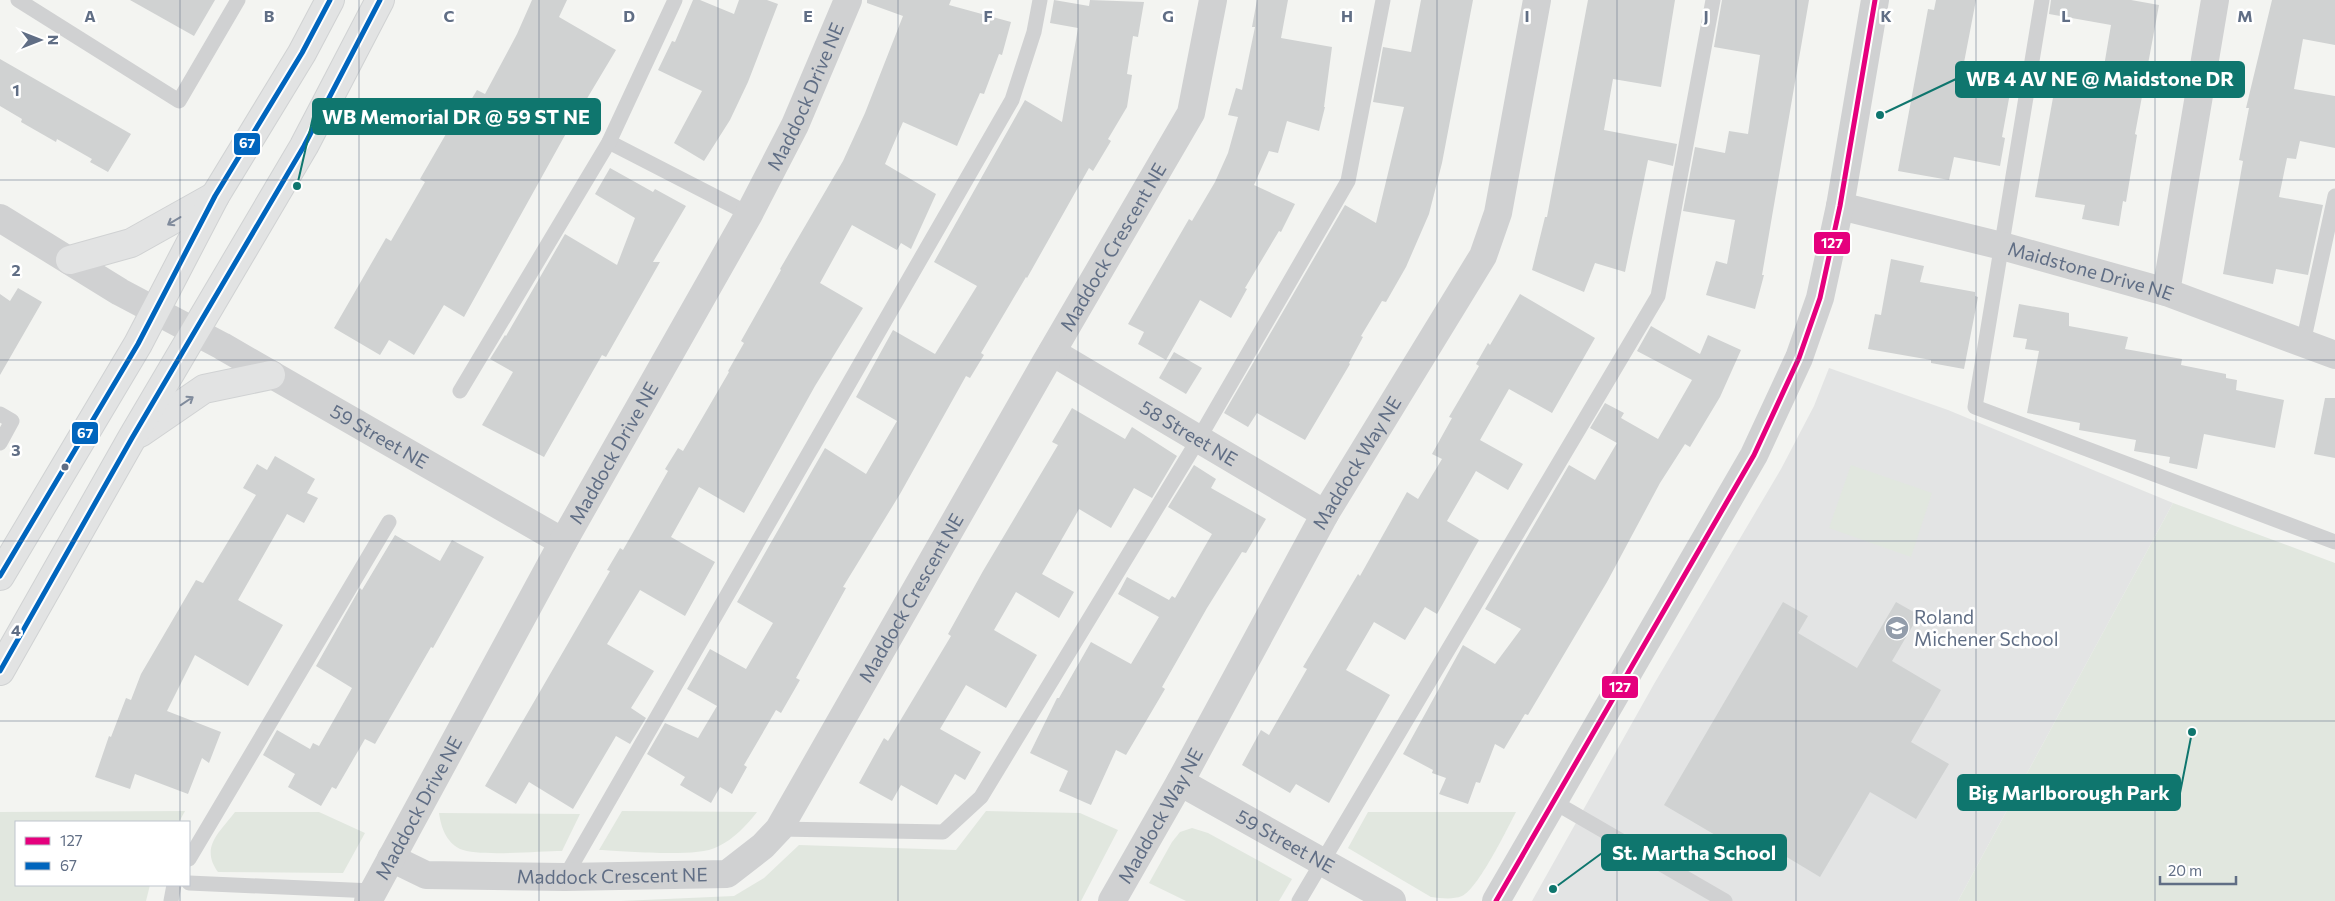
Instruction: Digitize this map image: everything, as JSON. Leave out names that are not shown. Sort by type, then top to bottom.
[{"type":"main road","points":[[0,576],[138,344],[216,196],[302,53],[330,0]]},
{"type":"main road","points":[[0,671],[132,438],[304,146],[380,0]]},
{"type":"main road","points":[[70,260],[132,243],[216,196]]},
{"type":"main road","points":[[132,438],[204,389],[272,375]]},
{"type":"street","name":"Maddock Drive NE","points":[[371,896],[563,542],[749,214],[795,125],[848,0]]},
{"type":"street","name":"Maddock Crescent NE","points":[[392,858],[426,875],[564,877],[727,874],[764,846],[779,829],[1052,352],[1192,114],[1213,0]]},
{"type":"street","name":"Maddock Way NE","points":[[1112,901],[1180,782],[1326,514],[1483,256],[1498,213],[1537,0]]},
{"type":"street","points":[[1498,900],[1754,455],[1799,358],[1817,307],[1840,206],[1875,0]]},
{"type":"street","points":[[2166,292],[2216,0]]},
{"type":"street","name":"Maidstone Drive NE","points":[[1840,206],[2002,246],[2166,292],[2335,355]]},
{"type":"street","name":"59 Street NE","points":[[0,218],[155,311],[195,331],[563,542]]},
{"type":"street","name":"58 Street NE","points":[[1052,352],[1326,514]]},
{"type":"street","name":"59 Street NE","points":[[1180,782],[1392,901]]},
{"type":"lane","points":[[18,0],[179,101],[238,0]]},
{"type":"lane","points":[[460,391],[609,142],[675,0]]},
{"type":"lane","points":[[564,877],[1012,100],[1034,32],[1040,0]]},
{"type":"lane","points":[[779,829],[943,832],[981,797],[1198,440],[1348,181],[1383,0]]},
{"type":"lane","points":[[1299,901],[1658,296],[1712,0]]},
{"type":"lane","points":[[2042,0],[1975,407],[2335,542]]},
{"type":"lane","points":[[609,142],[749,214]]},
{"type":"lane","points":[[2303,343],[2335,196]]},
{"type":"lane","points":[[0,414],[12,421],[0,442]]},
{"type":"lane","points":[[190,857],[389,522]]},
{"type":"lane","points":[[1554,802],[1725,901]]},
{"type":"lane","points":[[190,883],[371,896]]},
{"type":"lane","points":[[171,901],[174,886]]},
{"type":"shaded area","name":"Roland Michener School","points":[[1829,368],[1948,410],[2173,503],[1958,901],[1532,901],[1654,684],[1781,469],[1814,406]]},
{"type":"shaded area","points":[[1851,465],[1932,493],[1911,557],[1829,528]]},
{"type":"shaded area","points":[[2173,503],[2335,563],[2335,901],[1958,901]]},
{"type":"shaded area","points":[[185,811],[180,821],[15,821],[15,886],[150,886],[146,901],[0,901],[0,812]]},
{"type":"shaded area","points":[[622,811],[757,812],[734,836],[723,844],[707,850],[660,853],[599,850]]},
{"type":"shaded area","points":[[986,811],[1080,813],[1118,830],[1081,901],[621,901],[734,896],[764,878],[799,845],[956,850]]},
{"type":"shaded area","points":[[235,812],[319,812],[365,833],[343,873],[218,872],[213,863],[211,848],[218,834]]},
{"type":"shaded area","points":[[1368,812],[1516,812],[1492,858],[1469,891],[1462,896],[1446,898],[1431,897],[1348,848]]},
{"type":"shaded area","points":[[439,813],[580,814],[562,851],[481,853],[460,849],[455,846],[445,834]]},
{"type":"shaded area","points":[[1192,828],[1208,833],[1292,879],[1279,901],[1186,901],[1149,883],[1172,842],[1180,832]]},
{"type":"building","points":[[130,0],[215,0],[194,36]]},
{"type":"building","points":[[532,0],[567,0],[559,17],[616,50],[564,137],[464,317],[444,305],[414,355],[389,340],[380,355],[334,328],[386,238],[391,241],[425,182],[420,179],[461,108],[465,110],[477,90],[485,94],[517,34]]},
{"type":"building","points":[[693,0],[700,0],[734,14],[739,0],[767,0],[778,4],[748,82],[730,120],[704,161],[674,143],[702,91],[658,70],[672,41],[675,42]]},
{"type":"building","points":[[867,0],[951,0],[949,5],[1011,22],[1002,55],[999,54],[984,94],[980,93],[957,146],[903,122],[885,164],[936,194],[911,249],[901,243],[897,250],[852,225],[820,283],[863,308],[815,386],[744,513],[699,487],[671,537],[715,562],[685,616],[640,590],[607,644],[654,671],[631,708],[646,718],[630,744],[616,736],[573,809],[529,782],[516,804],[485,786],[610,571],[607,570],[620,548],[623,550],[668,471],[665,469],[678,448],[683,451],[729,372],[744,343],[741,341],[780,269],[843,161],[865,113],[903,16],[867,3]]},
{"type":"building","points":[[1054,0],[1089,6],[1090,0],[1144,2],[1138,37],[1133,36],[1127,74],[1132,75],[1127,107],[1108,139],[1111,141],[1093,171],[1089,168],[1027,278],[981,353],[984,355],[970,378],[966,376],[900,494],[843,587],[846,588],[796,678],[800,680],[781,713],[776,710],[744,765],[747,767],[732,794],[720,787],[711,803],[680,785],[685,777],[647,754],[665,723],[698,738],[717,706],[687,689],[710,649],[746,669],[773,623],[737,602],[825,448],[866,474],[897,421],[856,397],[893,330],[935,354],[977,286],[934,262],[1025,100],[1062,122],[1078,28],[1050,23]]},
{"type":"building","points":[[1257,0],[1288,0],[1281,38],[1332,47],[1325,107],[1319,131],[1287,121],[1278,153],[1269,151],[1254,185],[1295,204],[1281,232],[1279,231],[1245,288],[1247,289],[1231,318],[1200,300],[1166,360],[1138,344],[1144,332],[1128,324],[1189,219],[1192,221],[1215,182],[1228,153],[1238,117],[1228,115],[1236,88],[1242,90],[1255,27],[1252,27]]},
{"type":"building","points":[[1421,0],[1473,0],[1442,163],[1429,214],[1406,267],[1386,302],[1382,301],[1361,336],[1363,337],[1350,364],[1305,440],[1257,413],[1248,427],[1224,413],[1345,205],[1376,223],[1404,107],[1373,102],[1383,47],[1411,52]]},
{"type":"building","points":[[1588,0],[1675,0],[1661,87],[1613,79],[1604,130],[1677,144],[1673,166],[1648,160],[1625,272],[1595,263],[1584,292],[1532,270],[1545,217],[1547,217]]},
{"type":"building","points":[[1722,0],[1809,0],[1762,275],[1764,275],[1755,309],[1706,295],[1716,261],[1727,264],[1735,220],[1683,211],[1695,147],[1725,153],[1729,131],[1748,134],[1760,55],[1714,47]]},
{"type":"building","points":[[1936,0],[1976,0],[1962,73],[2012,82],[2002,137],[2005,138],[2000,166],[1954,157],[1949,180],[1898,171],[1928,9],[1934,10]]},
{"type":"building","points":[[2051,0],[2131,0],[2159,5],[2135,134],[2137,135],[2126,202],[2123,201],[2119,226],[2082,219],[2085,205],[2035,197],[2058,70],[2102,78],[2111,25],[2049,14]]},
{"type":"building","points":[[2272,0],[2335,0],[2335,45],[2303,39],[2294,89],[2335,96],[2335,148],[2300,141],[2296,159],[2287,158],[2279,197],[2323,205],[2308,275],[2276,269],[2273,284],[2223,274],[2243,161],[2239,160],[2249,108],[2246,108]]},
{"type":"building","points":[[0,59],[131,134],[108,172],[90,162],[92,159],[57,139],[56,142],[21,122],[22,119],[0,106]]},
{"type":"building","points":[[610,168],[653,192],[655,189],[686,206],[653,262],[660,262],[606,357],[602,355],[544,457],[482,425],[513,372],[490,359],[506,336],[565,234],[617,265],[635,218],[595,194]]},
{"type":"building","points":[[1891,259],[1924,266],[1920,282],[1975,292],[1975,296],[1978,297],[1964,369],[1931,363],[1931,360],[1868,349],[1875,314],[1881,315]]},
{"type":"building","points":[[18,288],[42,302],[0,375],[0,294],[10,301]]},
{"type":"building","points":[[1520,294],[1595,338],[1552,413],[1509,389],[1480,440],[1523,464],[1508,490],[1476,471],[1447,521],[1479,540],[1437,614],[1425,607],[1405,640],[1374,622],[1346,670],[1390,695],[1329,803],[1296,784],[1290,793],[1242,765],[1261,730],[1269,735],[1307,669],[1303,667],[1358,574],[1360,576],[1407,492],[1418,499],[1442,459],[1432,454],[1452,418],[1449,417],[1479,366],[1476,364],[1488,343],[1490,345]]},
{"type":"building","points":[[2019,304],[2069,313],[2069,326],[2128,337],[2125,349],[2182,359],[2181,365],[2226,374],[2226,378],[2237,380],[2236,390],[2284,400],[2275,448],[2204,434],[2197,469],[2169,463],[2170,457],[2134,451],[2136,440],[2079,430],[2080,423],[2027,413],[2039,351],[2025,349],[2027,339],[2013,337]]},
{"type":"building","points":[[1651,326],[1700,354],[1708,335],[1741,350],[1720,397],[1690,447],[1685,444],[1660,483],[1607,582],[1528,715],[1525,714],[1504,749],[1495,744],[1480,783],[1476,782],[1468,804],[1439,794],[1446,778],[1432,773],[1433,770],[1403,754],[1463,645],[1495,664],[1521,629],[1485,609],[1569,465],[1595,480],[1617,443],[1590,428],[1605,403],[1624,413],[1621,418],[1658,439],[1692,380],[1637,351]]},
{"type":"building","points":[[1174,352],[1202,368],[1186,394],[1159,378]]},
{"type":"building","points":[[2325,398],[2335,398],[2335,458],[2314,454]]},
{"type":"building","points":[[1072,408],[1125,439],[1132,427],[1177,456],[1152,498],[1134,488],[1111,528],[1079,509],[1042,574],[1074,592],[1059,618],[1016,592],[994,630],[1037,655],[1006,708],[966,685],[940,729],[981,752],[965,780],[955,774],[937,805],[901,785],[892,801],[859,783],[884,738],[888,741],[951,636],[948,634],[983,571],[1058,445],[1052,442]]},
{"type":"building","points":[[275,456],[315,479],[307,493],[318,498],[304,523],[287,514],[238,600],[283,625],[248,686],[195,655],[167,711],[221,732],[209,763],[202,758],[188,794],[135,774],[130,789],[95,777],[109,736],[111,737],[126,698],[131,700],[141,674],[196,580],[203,583],[256,495],[243,488],[257,464],[267,470]]},
{"type":"building","points":[[1194,465],[1216,479],[1211,488],[1266,519],[1246,553],[1242,552],[1207,608],[1162,687],[1165,689],[1126,755],[1116,750],[1091,805],[1059,791],[1068,771],[1030,753],[1057,698],[1059,698],[1091,642],[1131,664],[1159,617],[1118,594],[1127,577],[1169,600],[1172,596],[1175,598],[1212,534],[1168,507]]},
{"type":"building","points":[[395,535],[440,561],[452,540],[484,557],[433,648],[431,647],[375,744],[365,739],[336,789],[332,787],[321,806],[288,787],[295,774],[263,755],[277,730],[310,749],[313,743],[319,746],[352,688],[316,666],[360,588],[362,590]]},
{"type":"building","points":[[1783,602],[1808,616],[1798,633],[1857,668],[1896,602],[1919,615],[1892,661],[1941,690],[1911,742],[1949,764],[1916,819],[1870,792],[1820,877],[1755,838],[1746,853],[1664,805]]},
{"type":"transit line","name":"67","points":[[0,576],[138,344],[215,196],[302,53],[330,0]]},
{"type":"transit line","name":"67","points":[[0,671],[132,438],[304,146],[380,0]]},
{"type":"transit line","name":"127","points":[[1496,901],[1754,455],[1799,358],[1820,298],[1840,206],[1875,0]]},
{"type":"place","name":"WB 4 AV NE @ Maidstone DR","points":[[1880,115]]},
{"type":"place","name":"WB Memorial DR @ 59 ST NE","points":[[297,186]]},
{"type":"place","name":"Roland Michener School","points":[[1897,628]]},
{"type":"place","name":"Big Marlborough Park","points":[[2192,732]]},
{"type":"place","name":"St. Martha School","points":[[1553,889]]}]
